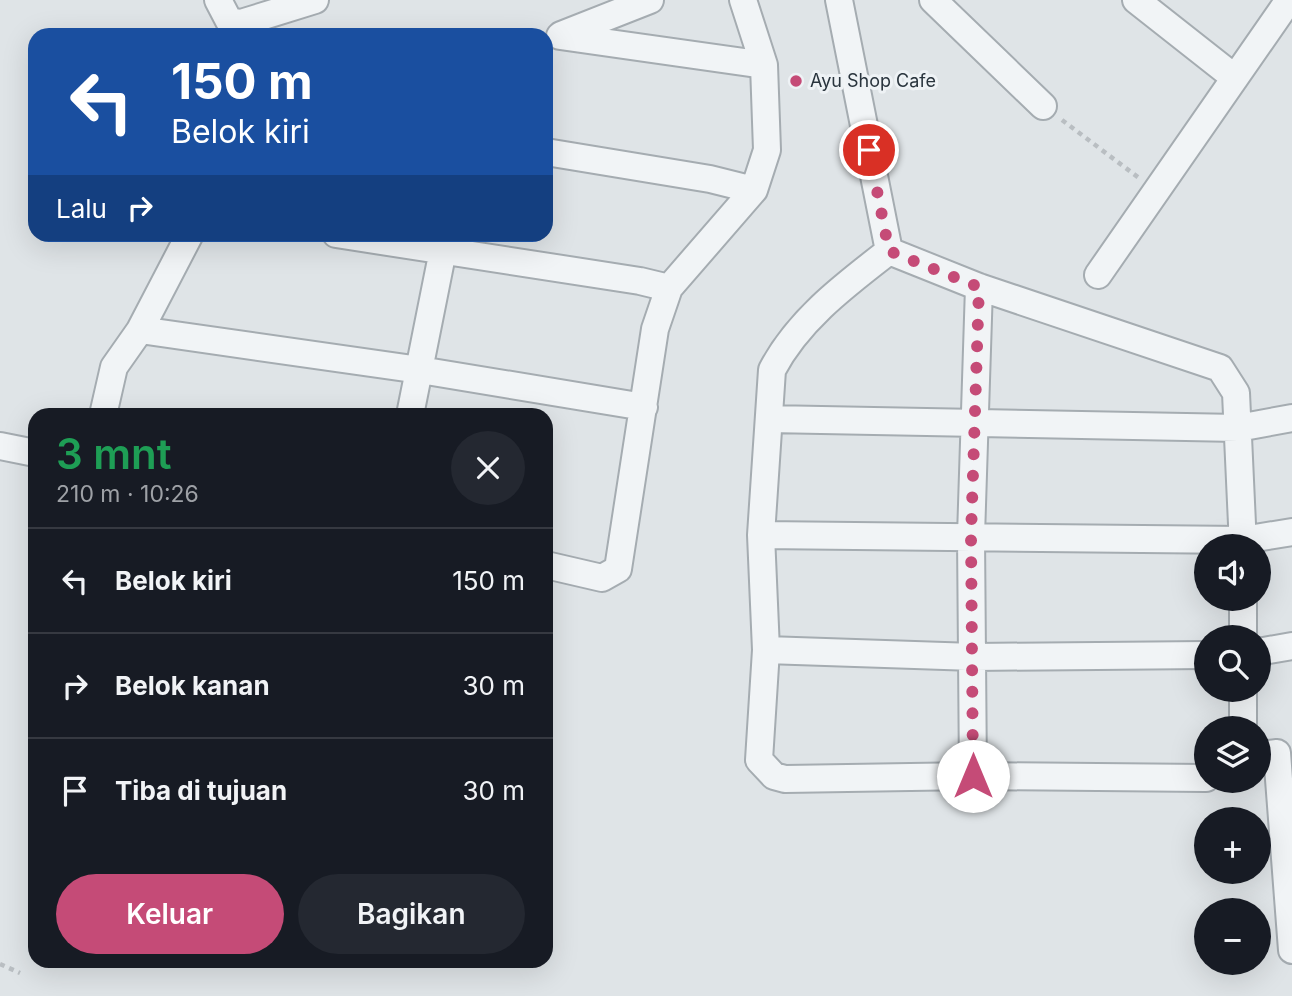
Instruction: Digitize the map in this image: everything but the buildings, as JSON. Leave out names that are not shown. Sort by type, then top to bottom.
[{"type":"street","points":[[218,0],[229,21],[241,23],[315,0]]},
{"type":"street","points":[[553,38],[650,0]]},
{"type":"street","points":[[553,567],[602,578],[618,569],[655,329],[669,288],[754,190],[767,150],[764,65],[743,0]]},
{"type":"street","points":[[839,0],[889,251]]},
{"type":"street","points":[[933,0],[1043,106]]},
{"type":"street","points":[[1136,0],[1235,78]]},
{"type":"street","points":[[1098,275],[1289,0]]},
{"type":"street","points":[[553,38],[764,65]]},
{"type":"street","points":[[553,153],[710,179],[754,190]]},
{"type":"street","points":[[105,408],[114,367],[140,330],[186,242]]},
{"type":"street","points":[[390,242],[669,288]]},
{"type":"street","points":[[412,408],[443,250]]},
{"type":"street","points":[[889,251],[979,287],[1220,368],[1236,393],[1243,534]]},
{"type":"street","points":[[889,251],[831,297],[784,348],[772,370],[761,535],[766,650],[759,760],[774,776],[785,779],[973,776],[1194,778]]},
{"type":"street","points":[[973,776],[971,536],[979,287]]},
{"type":"street","points":[[140,330],[420,370],[644,407]]},
{"type":"street","points":[[769,419],[1238,428],[1292,418]]},
{"type":"street","points":[[0,446],[28,452]]},
{"type":"street","points":[[1271,537],[1292,532]]},
{"type":"street","points":[[761,535],[971,536],[1194,542]]},
{"type":"street","points":[[1271,650],[1292,646]]},
{"type":"street","points":[[766,650],[974,657],[1194,655]]},
{"type":"street","points":[[1276,753],[1292,950]]},
{"type":"path","points":[[1043,106],[1156,191]]},
{"type":"path","points":[[0,964],[19,973]]},
{"type":"place","name":"Ayu Shop Cafe","points":[[796,81]]},
{"type":"route","points":[[869,150],[889,251],[979,287],[971,536],[973,776]]}]
